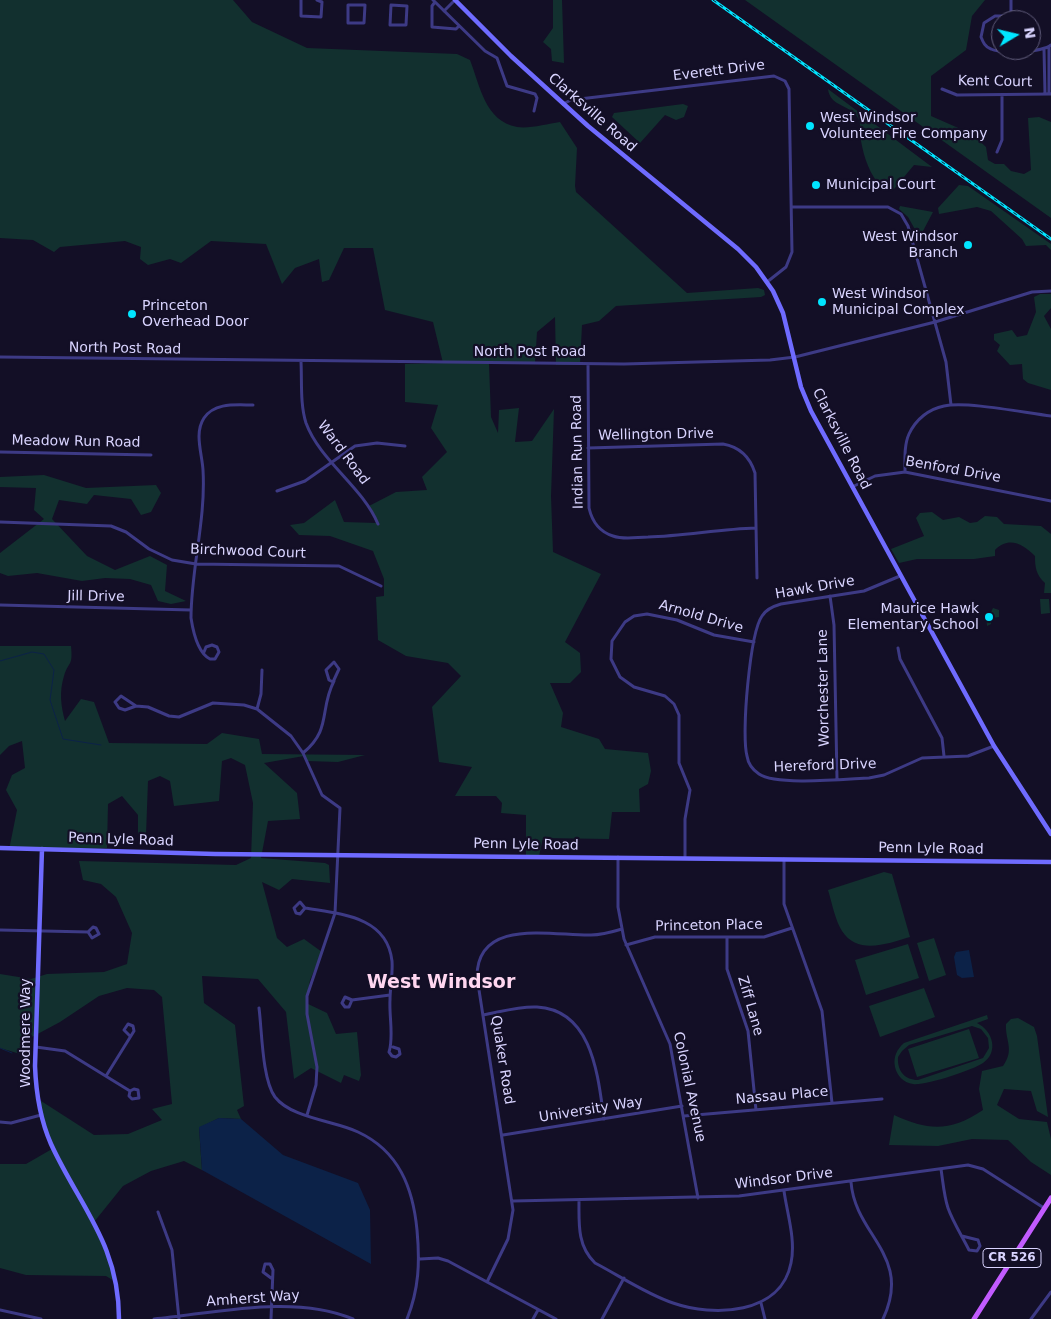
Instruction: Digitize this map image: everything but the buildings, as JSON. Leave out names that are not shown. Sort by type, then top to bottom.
[{"type":"main road","name":"CR 526","points":[[974,1319],[1051,1198]]},
{"type":"street","points":[[301,0],[300,16],[321,16],[322,2],[317,0]]},
{"type":"street","points":[[348,0],[348,5],[348,23],[364,24],[365,5],[348,5]]},
{"type":"street","points":[[391,0],[390,25],[406,25],[407,6],[391,5]]},
{"type":"street","points":[[444,11],[455,0]]},
{"type":"street","name":"Clarksville Road","points":[[455,0],[563,104],[738,249],[767,282],[783,313],[806,400],[994,746],[1051,834]]},
{"type":"street","points":[[459,26],[456,28],[432,27],[432,6],[434,1],[485,50],[497,58],[507,86],[535,94],[537,98],[534,111]]},
{"type":"street","points":[[991,18],[982,26],[981,35],[984,43],[991,49]]},
{"type":"street","points":[[1048,94],[1044,50],[1050,46]]},
{"type":"street","points":[[1048,94],[1050,46]]},
{"type":"street","name":"Everett Drive","points":[[563,104],[571,100],[780,77],[787,82],[789,89],[792,208],[790,260],[786,267],[767,282]]},
{"type":"street","name":"Kent Court","points":[[942,89],[956,95],[1048,94]]},
{"type":"street","points":[[998,152],[1002,140],[1002,95]]},
{"type":"street","points":[[792,208],[886,207],[899,212],[908,226],[935,322],[949,374],[951,405]]},
{"type":"street","name":"North Post Road","points":[[0,358],[588,364],[717,362],[795,357],[935,322],[1032,292],[1051,291]]},
{"type":"street","name":"Ward Road","points":[[301,362],[303,407],[306,423],[314,439],[366,502],[378,524]]},
{"type":"street","name":"Indian Run Road","points":[[588,364],[590,514],[595,524],[608,534],[625,538],[680,536],[756,528]]},
{"type":"street","points":[[204,652],[206,647],[212,644],[217,647],[219,652],[213,660],[207,658],[195,635],[191,610],[203,484],[199,435],[201,424],[207,414],[216,408],[226,405],[253,405]]},
{"type":"street","points":[[905,472],[906,448],[912,428],[932,410],[951,405],[1051,415]]},
{"type":"street","points":[[277,491],[305,481],[332,461],[362,444],[377,443],[405,446]]},
{"type":"street","name":"Wellington Drive","points":[[588,448],[723,444],[734,447],[748,457],[755,473],[757,578]]},
{"type":"street","name":"Meadow Run Road","points":[[0,452],[151,455]]},
{"type":"street","name":"Benford Drive","points":[[852,487],[875,476],[905,472],[1051,501]]},
{"type":"street","name":"Birchwood Court","points":[[0,522],[111,526],[126,532],[158,554],[196,564],[339,566],[381,586]]},
{"type":"street","name":"Hawk Drive","points":[[754,642],[759,620],[769,608],[781,604],[873,588],[900,576]]},
{"type":"street","name":"Worchester Lane","points":[[830,596],[834,625],[837,779]]},
{"type":"street","name":"Jill Drive","points":[[0,605],[191,610]]},
{"type":"street","name":"Arnold Drive","points":[[685,857],[685,819],[690,790],[679,762],[679,715],[674,704],[665,696],[634,687],[620,677],[611,659],[612,641],[617,631],[625,622],[634,616],[646,614],[677,620],[714,635],[754,642]]},
{"type":"street","name":"Hereford Drive","points":[[754,642],[745,713],[745,741],[750,764],[757,773],[772,780],[877,777],[913,760],[974,755],[994,746]]},
{"type":"street","points":[[898,648],[900,659],[942,738],[944,756]]},
{"type":"street","points":[[303,753],[313,745],[323,729],[327,700],[339,669],[334,662],[326,670],[330,680],[334,681]]},
{"type":"street","points":[[256,709],[262,694],[262,670]]},
{"type":"street","points":[[136,706],[125,710],[116,705],[116,700],[121,696],[136,706],[153,709],[174,717],[183,716],[213,703],[244,705],[256,709],[284,728],[303,753],[322,795],[340,808],[335,913],[307,996],[307,1014],[317,1067],[316,1086],[307,1115]]},
{"type":"street","name":"Penn Lyle Road","points":[[0,848],[337,854],[1051,862]]},
{"type":"street","name":"Woodmere Way","points":[[42,849],[38,931],[35,1081],[41,1115],[57,1155],[107,1247],[117,1283],[120,1319]]},
{"type":"street","name":"Colonial Avenue","points":[[618,857],[617,895],[622,929],[626,945],[666,1032],[674,1058],[698,1198]]},
{"type":"street","points":[[784,858],[784,904],[822,1012],[832,1103]]},
{"type":"street","points":[[305,908],[353,916],[367,922],[385,941],[392,960],[390,996],[393,1047]]},
{"type":"street","name":"Princeton Place","points":[[626,945],[655,937],[764,937],[792,928]]},
{"type":"street","name":"Quaker Road","points":[[487,1282],[508,1238],[513,1220],[513,1201],[477,977],[482,953],[495,940],[513,934],[597,935],[622,929]]},
{"type":"street","points":[[0,930],[88,932]]},
{"type":"street","name":"Ziff Lane","points":[[727,937],[727,969],[748,1031],[756,1110]]},
{"type":"street","points":[[352,1000],[390,996]]},
{"type":"street","points":[[483,1015],[537,1007],[552,1010],[570,1022],[585,1039],[592,1053],[604,1119]]},
{"type":"street","points":[[259,1008],[268,1081],[272,1091],[284,1106],[365,1135],[381,1146],[394,1159],[403,1173],[411,1192],[420,1259],[415,1295],[407,1319]]},
{"type":"street","points":[[106,1076],[130,1036]]},
{"type":"street","points":[[35,1047],[65,1051],[130,1091]]},
{"type":"street","name":"Nassau Place","points":[[684,1116],[882,1099]]},
{"type":"street","name":"University Way","points":[[503,1135],[682,1106]]},
{"type":"street","points":[[0,1122],[11,1123],[41,1115]]},
{"type":"street","name":"Windsor Drive","points":[[513,1201],[698,1198],[784,1191],[968,1165],[978,1167],[1044,1208]]},
{"type":"street","points":[[941,1169],[946,1202],[962,1236],[972,1252],[979,1248],[978,1240],[962,1236]]},
{"type":"street","points":[[851,1182],[858,1208],[884,1251],[889,1266],[890,1297],[883,1319]]},
{"type":"street","points":[[579,1200],[580,1236],[586,1254],[595,1262],[664,1300],[692,1308],[740,1308],[761,1303],[780,1288],[791,1263],[792,1248],[784,1191]]},
{"type":"street","points":[[158,1212],[172,1250],[179,1318]]},
{"type":"street","points":[[420,1259],[438,1258],[448,1261],[556,1319]]},
{"type":"street","points":[[271,1278],[263,1272],[265,1264],[272,1266],[271,1319]]},
{"type":"street","points":[[602,1319],[624,1278]]},
{"type":"street","points":[[1031,1319],[1051,1292]]},
{"type":"street","points":[[761,1303],[765,1319]]},
{"type":"street","name":"Amherst Way","points":[[154,1319],[295,1306],[319,1308],[353,1319]]},
{"type":"street","points":[[0,1310],[41,1319]]},
{"type":"street","points":[[534,1319],[538,1310]]},
{"type":"green space","points":[[0,0],[233,0],[252,22],[307,48],[457,54],[470,60],[485,101],[498,118],[517,127],[560,122],[577,148],[576,192],[687,293],[758,288],[764,290],[765,295],[761,297],[616,306],[599,321],[582,325],[580,365],[556,365],[555,317],[537,332],[535,363],[489,364],[491,417],[498,433],[499,410],[519,408],[515,442],[532,441],[554,409],[551,496],[553,552],[601,574],[565,642],[580,653],[581,672],[570,683],[550,683],[563,713],[561,727],[599,739],[605,749],[648,753],[651,771],[648,784],[639,789],[640,812],[612,812],[609,839],[543,838],[539,856],[526,856],[526,815],[501,813],[502,803],[496,796],[455,796],[472,767],[439,762],[432,707],[461,676],[448,663],[406,656],[378,640],[376,597],[384,596],[384,579],[373,551],[330,536],[299,535],[290,525],[304,523],[335,500],[344,522],[376,523],[369,506],[396,492],[427,490],[422,477],[447,452],[431,428],[438,405],[405,402],[405,364],[443,363],[433,322],[385,310],[373,248],[344,248],[329,280],[322,282],[319,259],[295,268],[282,284],[266,244],[211,241],[181,263],[170,259],[148,265],[140,259],[141,247],[125,241],[60,247],[54,252],[33,240],[0,238]]},
{"type":"green space","points":[[553,0],[562,0],[564,63],[552,61],[551,49],[543,42],[553,28]]},
{"type":"green space","points":[[745,0],[985,0],[972,16],[966,50],[931,76],[931,116],[972,134],[986,147],[988,160],[995,164],[1004,164],[1011,171],[1024,174],[1031,170],[1028,118],[1039,117],[1051,122],[1051,218]]},
{"type":"green space","points":[[828,89],[932,167],[914,165],[894,189],[882,188],[874,178],[866,160],[860,138],[858,118],[850,110],[832,99]]},
{"type":"green space","points":[[683,104],[688,106],[684,117],[676,120],[665,115],[640,143],[612,117],[614,113]]},
{"type":"green space","points":[[959,185],[968,186],[1051,244],[1051,250],[1046,245],[1026,246],[1022,239],[991,211],[977,207],[939,214],[938,208]]},
{"type":"green space","points":[[900,206],[933,212],[923,231],[917,233],[908,217],[899,209]]},
{"type":"green space","points":[[1040,294],[1051,294],[1051,308],[1044,316],[1051,329],[1051,390],[1028,383],[1023,379],[1022,364],[1010,365],[997,351],[1000,345],[994,340],[994,334],[1012,330],[1017,337],[1027,335],[1036,312],[1034,297]]},
{"type":"green space","points":[[44,475],[86,488],[156,485],[161,493],[151,512],[141,515],[131,499],[94,495],[87,504],[59,500],[52,519],[87,556],[115,570],[150,556],[167,565],[165,591],[186,601],[171,604],[158,601],[151,585],[130,579],[105,578],[82,581],[37,573],[8,576],[0,573],[0,553],[44,519],[34,510],[36,488],[0,487],[0,477]]},
{"type":"green space","points":[[932,512],[943,520],[959,517],[970,523],[977,522],[985,516],[997,517],[1004,524],[1041,526],[1051,534],[1051,593],[1044,593],[1045,583],[1037,571],[1035,556],[1026,548],[1016,543],[1005,543],[1000,546],[995,550],[995,556],[974,559],[917,559],[899,563],[891,549],[924,536],[916,518],[920,513]]},
{"type":"green space","points":[[1040,599],[1049,599],[1050,613],[1041,614]]},
{"type":"green space","points":[[993,608],[999,610],[999,617],[991,618],[991,624],[987,626],[986,613],[991,612]]},
{"type":"green space","points":[[0,646],[71,646],[71,661],[61,688],[65,721],[81,699],[94,702],[109,743],[207,744],[222,733],[259,739],[262,754],[365,755],[338,762],[307,761],[304,756],[264,763],[297,793],[300,819],[268,821],[261,858],[325,863],[329,865],[330,883],[292,879],[279,890],[262,882],[277,938],[287,947],[304,939],[322,952],[310,980],[306,1003],[327,1013],[336,1034],[357,1032],[361,1075],[359,1081],[344,1075],[341,1083],[311,1068],[294,1079],[286,1012],[258,979],[202,976],[204,1003],[235,1025],[244,1106],[237,1110],[241,1119],[219,1118],[199,1128],[202,1170],[184,1161],[151,1171],[123,1186],[94,1222],[116,1282],[106,1276],[26,1275],[0,1268],[0,1164],[26,1164],[52,1149],[38,1099],[94,1135],[128,1134],[162,1120],[152,1109],[172,1104],[162,997],[154,990],[127,988],[99,996],[60,1022],[32,1037],[27,1056],[0,1048],[0,974],[31,979],[47,974],[104,972],[127,964],[132,933],[116,897],[101,884],[83,880],[79,861],[236,865],[251,858],[253,803],[245,765],[231,758],[222,761],[219,801],[174,806],[170,781],[160,776],[148,781],[146,835],[138,836],[138,815],[122,796],[108,804],[107,848],[9,850],[17,810],[6,790],[12,775],[25,768],[22,741],[9,746],[0,755]]},
{"type":"green space","points":[[884,872],[892,874],[910,937],[874,946],[856,943],[849,939],[842,931],[828,890]]},
{"type":"green space","points":[[934,938],[946,975],[929,981],[917,943]]},
{"type":"green space","points":[[908,944],[919,978],[866,995],[855,960]]},
{"type":"green space","points":[[924,988],[935,1017],[880,1037],[869,1006]]},
{"type":"green space","points":[[987,1015],[988,1019],[977,1023],[990,1036],[992,1048],[988,1058],[978,1066],[938,1080],[913,1084],[901,1078],[895,1067],[896,1054],[904,1043]],"holes":[[[972,1026],[981,1029],[988,1038],[989,1048],[983,1058],[918,1080],[909,1078],[900,1070],[898,1057],[909,1045]]]},
{"type":"green space","points":[[1018,1018],[1034,1027],[1037,1036],[1048,1117],[1037,1111],[1031,1091],[1004,1089],[997,1105],[1019,1119],[1047,1122],[1051,1139],[1051,1175],[1031,1162],[1008,1140],[972,1139],[938,1146],[889,1145],[894,1115],[918,1124],[939,1127],[960,1122],[983,1110],[979,1089],[982,1071],[1003,1066],[1007,1060],[1009,1050],[1006,1024],[1011,1019]]},
{"type":"green space","points":[[969,1029],[979,1058],[917,1077],[908,1049]]},
{"type":"water","points":[[969,950],[974,977],[962,978],[957,975],[954,957],[956,952]]},
{"type":"water","points":[[219,1118],[241,1119],[283,1155],[358,1183],[370,1210],[371,1264],[202,1170],[199,1127]]},
{"type":"waterway","points":[[0,661],[32,652],[44,654],[54,670],[50,700],[63,739],[101,745]]},
{"type":"waterway","points":[[0,1048],[12,1053]]},
{"type":"railway","points":[[713,0],[1051,239]]},
{"type":"place","name":"West Windsor Volunteer Fire Company","points":[[810,126]]},
{"type":"place","name":"Municipal Court","points":[[816,185]]},
{"type":"place","name":"West Windsor Branch","points":[[968,245]]},
{"type":"place","name":"West Windsor Municipal Complex","points":[[822,302]]},
{"type":"place","name":"Princeton Overhead Door","points":[[132,314]]},
{"type":"place","name":"Maurice Hawk Elementary School","points":[[989,617]]},
{"type":"district","name":"West Windsor","points":[[441,983]]}]
